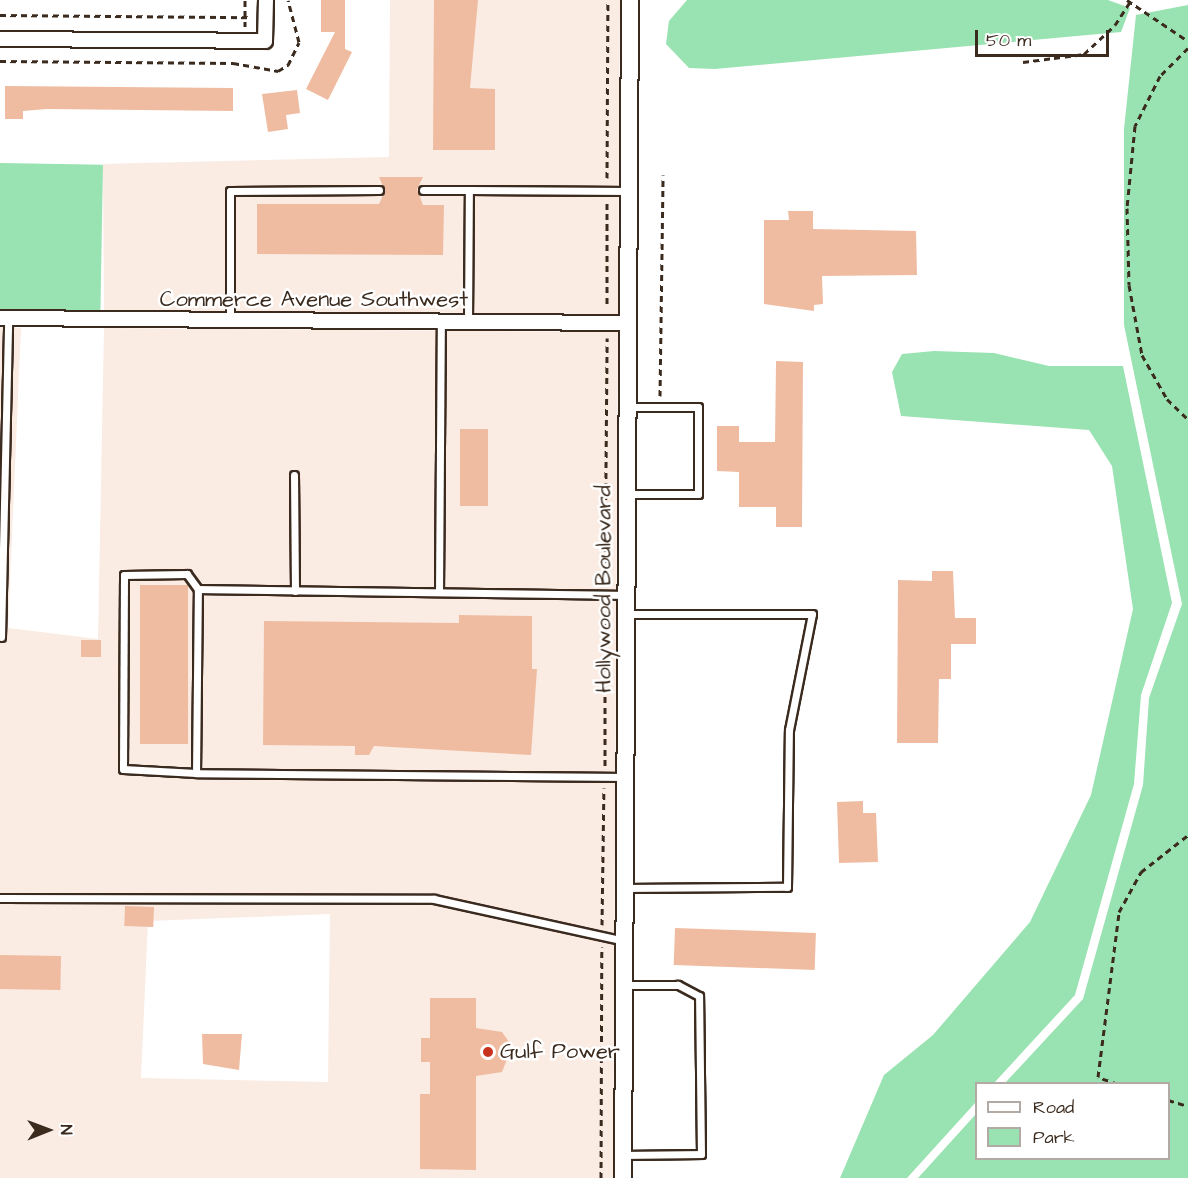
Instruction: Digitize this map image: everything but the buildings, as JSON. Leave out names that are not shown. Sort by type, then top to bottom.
[{"type":"street","points":[[0,39],[265,41],[266,0]]},
{"type":"street","name":"Hollywood Boulevard","points":[[623,1178],[630,0]]},
{"type":"street","name":"Commerce Avenue Southwest","points":[[4,318],[628,323]]},
{"type":"lane","points":[[230,320],[230,191],[379,190]]},
{"type":"lane","points":[[423,190],[629,191]]},
{"type":"lane","points":[[468,322],[469,190]]},
{"type":"lane","points":[[1,638],[4,318]]},
{"type":"lane","points":[[439,592],[441,322]]},
{"type":"lane","points":[[627,494],[698,494],[698,407],[628,407]]},
{"type":"lane","points":[[294,475],[295,591]]},
{"type":"lane","points":[[196,772],[198,590],[187,574],[124,575],[123,769],[196,772],[626,777]]},
{"type":"lane","points":[[198,590],[627,595]]},
{"type":"lane","points":[[625,888],[787,887],[789,730],[812,614],[627,615]]},
{"type":"lane","points":[[0,898],[434,899],[625,941]]},
{"type":"lane","points":[[624,985],[678,985],[699,996],[701,1154],[624,1155]]},
{"type":"path","points":[[245,0],[245,41]]},
{"type":"path","points":[[1023,62],[1084,54],[1115,26],[1128,1],[1188,41]]},
{"type":"path","points":[[0,15],[265,17]]},
{"type":"path","points":[[1188,48],[1160,76],[1135,126],[1127,208],[1129,285],[1142,355],[1167,399],[1188,419]]},
{"type":"path","points":[[660,407],[663,176]]},
{"type":"path","points":[[1115,1082],[1098,1077],[1119,912],[1141,872],[1188,835]]},
{"type":"path","points":[[1170,1101],[1188,1107]]},
{"type":"shaded area","points":[[390,0],[620,0],[618,314],[104,310],[103,164],[389,157]]},
{"type":"shaded area","points":[[0,327],[21,328],[8,628],[98,639],[104,328],[618,332],[613,1178],[0,1178]],"holes":[[[330,914],[328,1082],[141,1078],[148,921]]]},
{"type":"green space","points":[[687,0],[1108,0],[1130,8],[1121,32],[715,69],[689,68],[666,44],[669,21]]},
{"type":"green space","points":[[1188,5],[1188,1178],[918,1178],[975,1115],[975,1160],[1170,1160],[1170,1082],[1006,1082],[1083,999],[1143,785],[1149,698],[1182,604],[1124,325],[1124,129],[1136,15]]},
{"type":"green space","points":[[0,163],[103,165],[100,311],[0,309]]},
{"type":"green space","points":[[934,351],[994,353],[1049,366],[1123,366],[1172,603],[1141,695],[1134,784],[1075,995],[995,1082],[975,1082],[975,1103],[907,1178],[840,1178],[884,1075],[933,1035],[1030,922],[1091,795],[1133,609],[1112,466],[1089,430],[901,416],[892,372],[902,354]]},
{"type":"place","name":"Gulf Power","points":[[488,1052]]}]
